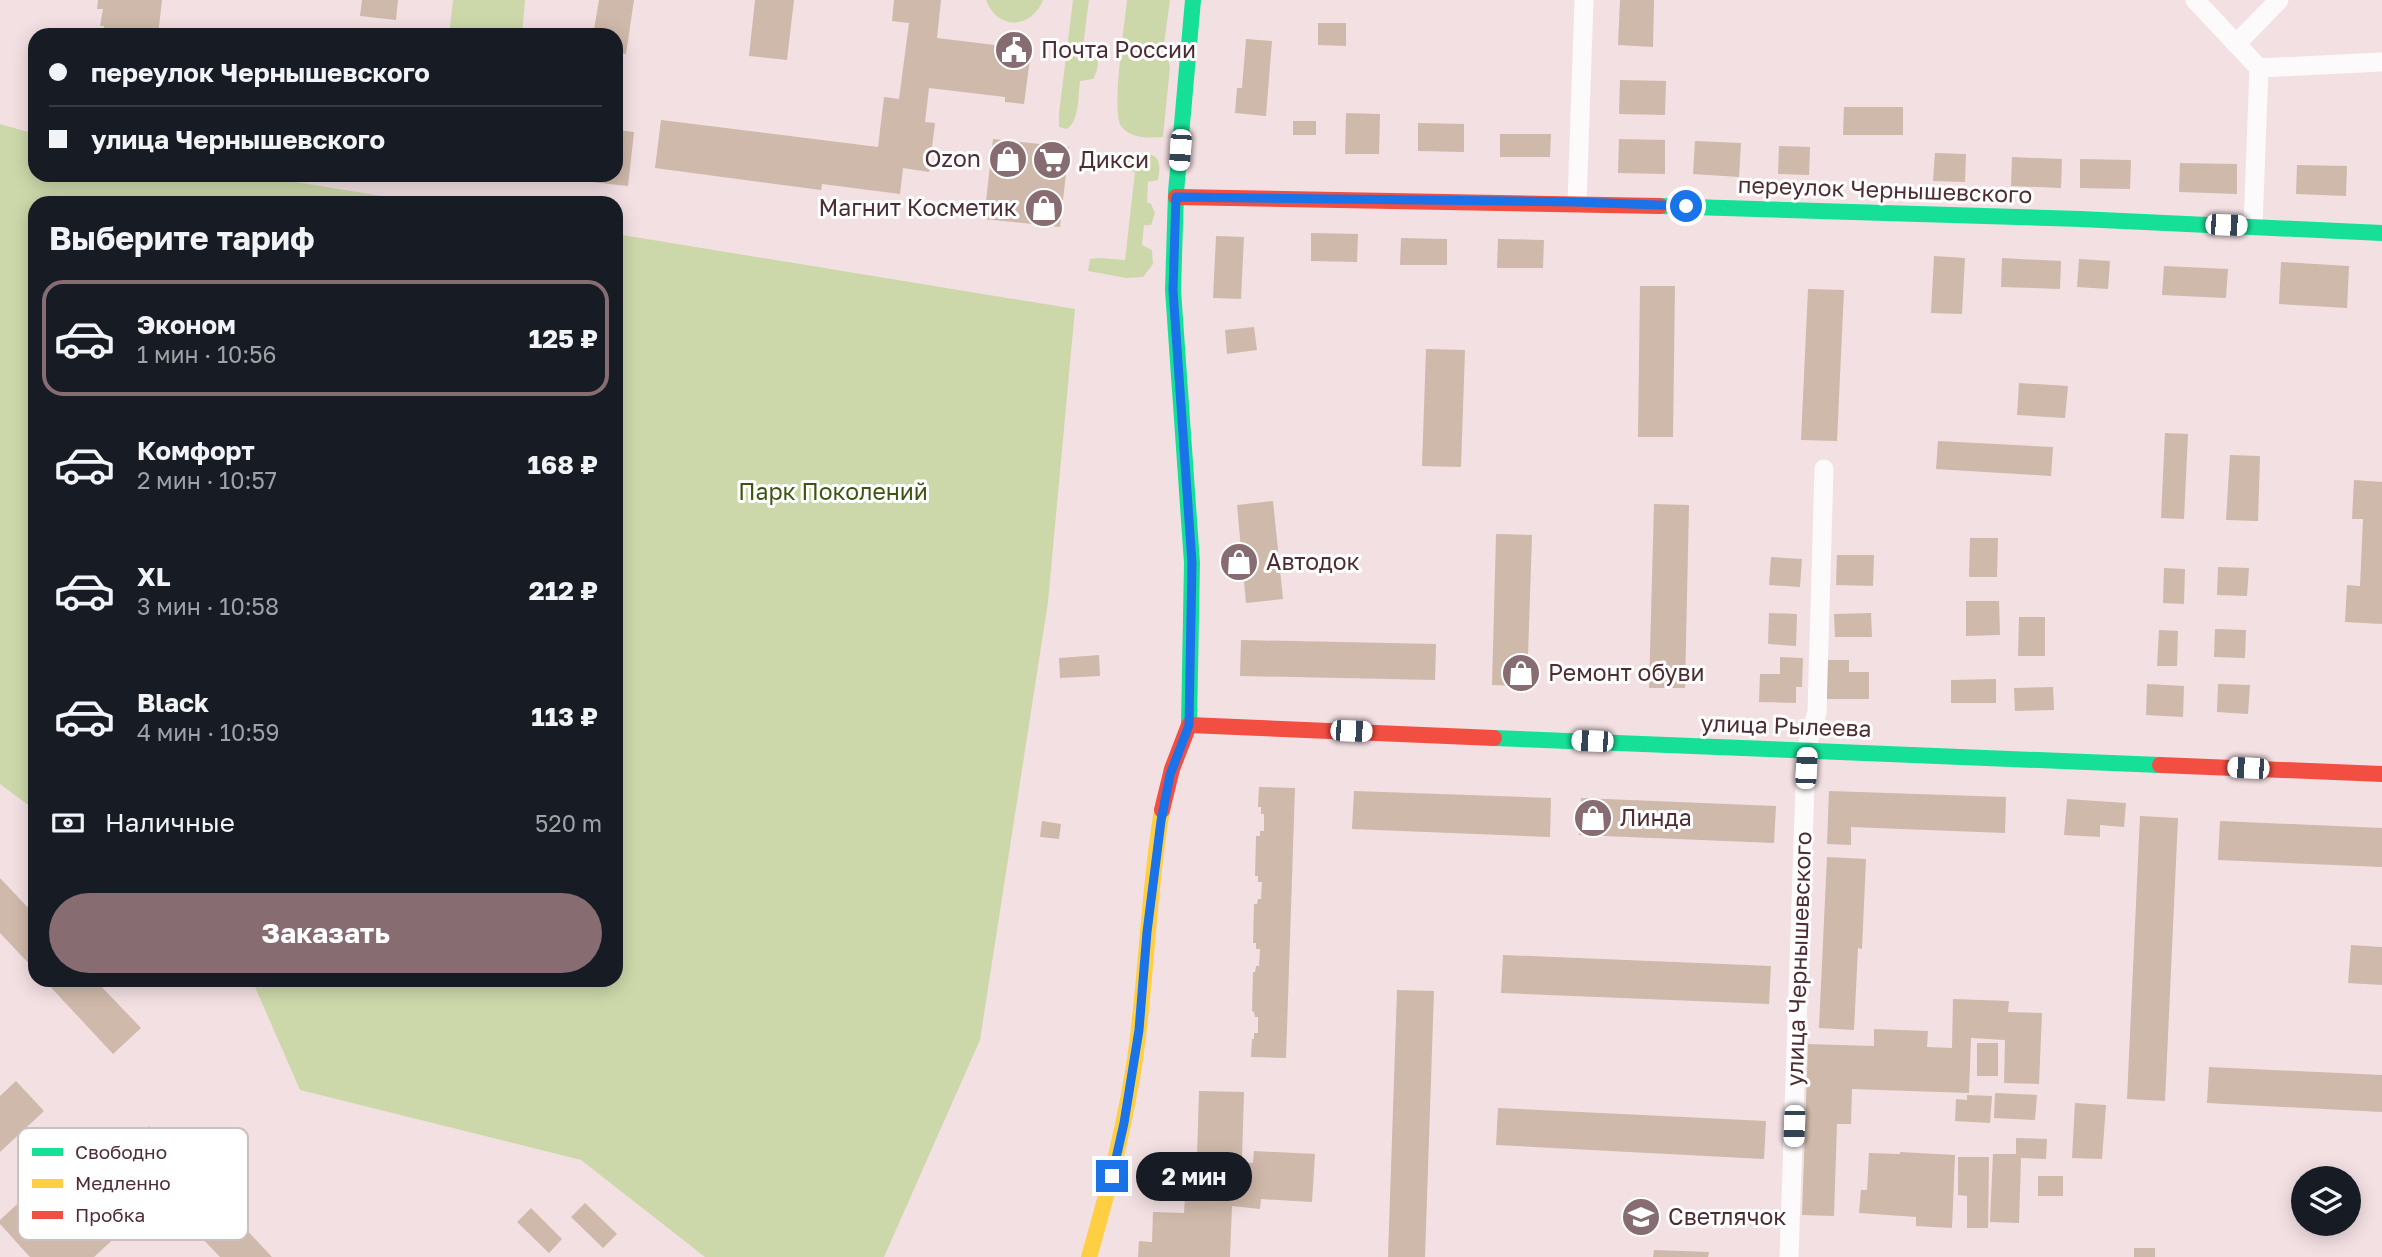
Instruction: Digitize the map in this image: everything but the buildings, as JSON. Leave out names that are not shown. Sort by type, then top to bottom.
[{"type":"street","points":[[1089,1257],[1124,1123],[1139,1030],[1147,932],[1161,821],[1170,775],[1189,725],[1192,563],[1173,290],[1176,197],[1193,0]]},
{"type":"street","points":[[1577,202],[1584,0]]},
{"type":"street","points":[[2195,0],[2259,68],[2253,226]]},
{"type":"street","points":[[2236,44],[2280,0]]},
{"type":"street","points":[[2259,68],[2382,62]]},
{"type":"street","name":"переулок Чернышевского","points":[[1176,197],[1577,202],[2382,233]]},
{"type":"street","name":"улица Чернышевского","points":[[1789,1257],[1805,786],[1807,750],[1817,712],[1824,469]]},
{"type":"street","name":"улица Рылеева","points":[[1189,725],[2382,774]]},
{"type":"green space","points":[[453,0],[525,0],[523,28],[450,28]]},
{"type":"green space","points":[[986,0],[1043,0],[1031,17],[1014,22],[998,17]]},
{"type":"green space","points":[[1073,0],[1089,0],[1082,54],[1097,58],[1098,66],[1093,79],[1080,81],[1076,114],[1067,129],[1059,127],[1059,113]]},
{"type":"green space","points":[[1127,0],[1170,0],[1164,44],[1170,67],[1163,137],[1140,137],[1130,133],[1121,126],[1118,118],[1118,86]]},
{"type":"green space","points":[[0,124],[28,132],[28,182],[296,182],[382,196],[28,196],[28,805],[0,784]]},
{"type":"green space","points":[[1126,153],[1148,154],[1159,163],[1158,180],[1148,182],[1147,202],[1155,213],[1151,225],[1144,225],[1142,245],[1152,250],[1153,264],[1143,277],[1126,278],[1088,271],[1090,259],[1125,260],[1135,172],[1118,167],[1118,160]]},
{"type":"green space","name":"Парк Поколений","points":[[623,235],[1075,309],[1048,602],[980,1040],[884,1257],[705,1257],[581,1160],[300,1090],[255,987],[623,987]]},
{"type":"traffic: fast","points":[[1189,725],[1192,563],[1173,290],[1176,192],[1193,0]]},
{"type":"traffic: fast","points":[[1660,206],[2080,219],[2382,233]]},
{"type":"traffic: fast","points":[[1494,738],[2160,765]]},
{"type":"traffic: slow","points":[[1089,1257],[1115,1159],[1131,1084],[1162,810]]},
{"type":"traffic: jam","points":[[1176,197],[1660,206]]},
{"type":"traffic: jam","points":[[1162,810],[1172,769],[1189,725],[1494,738]]},
{"type":"traffic: jam","points":[[2160,765],[2382,774]]},
{"type":"place","name":"Почта России","points":[[1014,50]]},
{"type":"place","name":"Ozon","points":[[1008,159]]},
{"type":"place","name":"Дикси","points":[[1052,160]]},
{"type":"place","name":"Магнит Косметик","points":[[1044,208]]},
{"type":"place","name":"Автодок","points":[[1239,562]]},
{"type":"place","name":"Ремонт обуви","points":[[1521,673]]},
{"type":"place","name":"Линда","points":[[1593,818]]},
{"type":"place","name":"Светлячок","points":[[1641,1217]]},
{"type":"route","points":[[1112,1176],[1124,1123],[1139,1030],[1147,932],[1161,821],[1170,775],[1189,725],[1192,563],[1173,290],[1176,197],[1686,206]]}]
